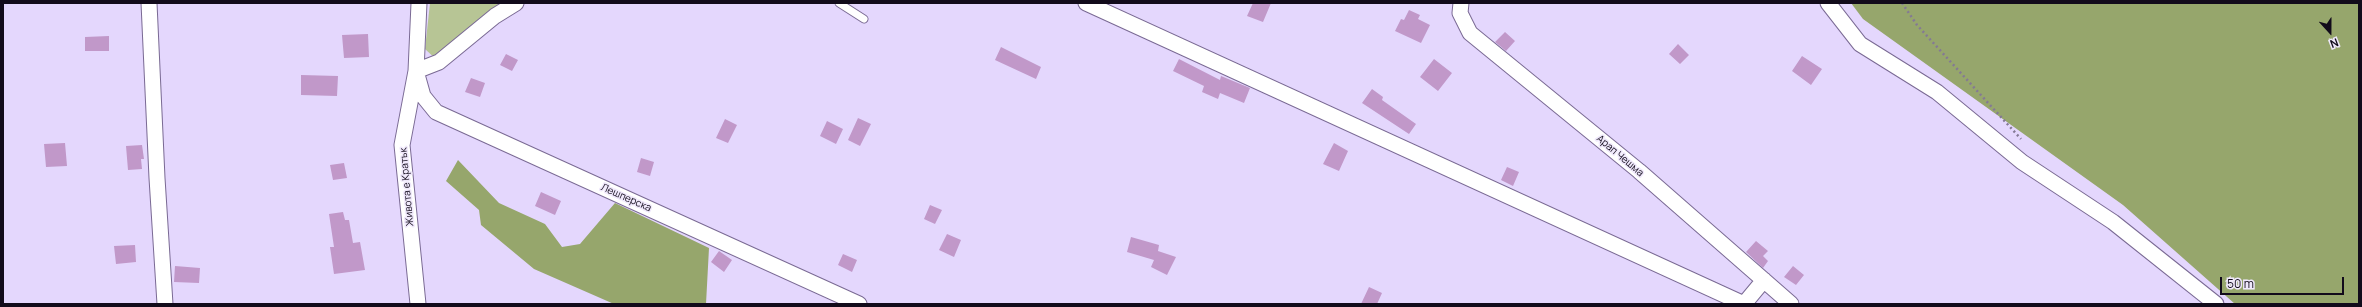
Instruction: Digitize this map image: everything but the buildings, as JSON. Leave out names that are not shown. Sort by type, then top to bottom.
[{"type":"street","points":[[149,3],[157,178],[165,304]]},
{"type":"street","points":[[419,3],[416,71],[439,62],[495,16],[516,3]]},
{"type":"street","points":[[1086,3],[1744,304],[1764,280]]},
{"type":"street","name":"Арап Чешма","points":[[1461,3],[1460,12],[1470,33],[1639,172],[1791,304]]},
{"type":"street","points":[[1828,3],[1860,44],[1937,92],[2022,162],[2113,222],[2216,304]]},
{"type":"street","name":"Живота е Кратък","points":[[416,71],[402,145],[418,304]]},
{"type":"street","name":"Лешперска","points":[[416,71],[424,96],[436,112],[859,304]]},
{"type":"lane","points":[[839,3],[864,19]]},
{"type":"path","points":[[1902,3],[1917,25],[2022,140]]},
{"type":"green space","points":[[430,3],[516,3],[439,62],[425,49]]},
{"type":"green space","points":[[1851,3],[2359,3],[2359,304],[2235,304],[2123,205],[1863,19]]},
{"type":"green space","points":[[458,160],[499,203],[545,224],[562,247],[580,244],[615,203],[709,248],[706,304],[614,304],[534,269],[481,225],[479,210],[446,181]]}]
